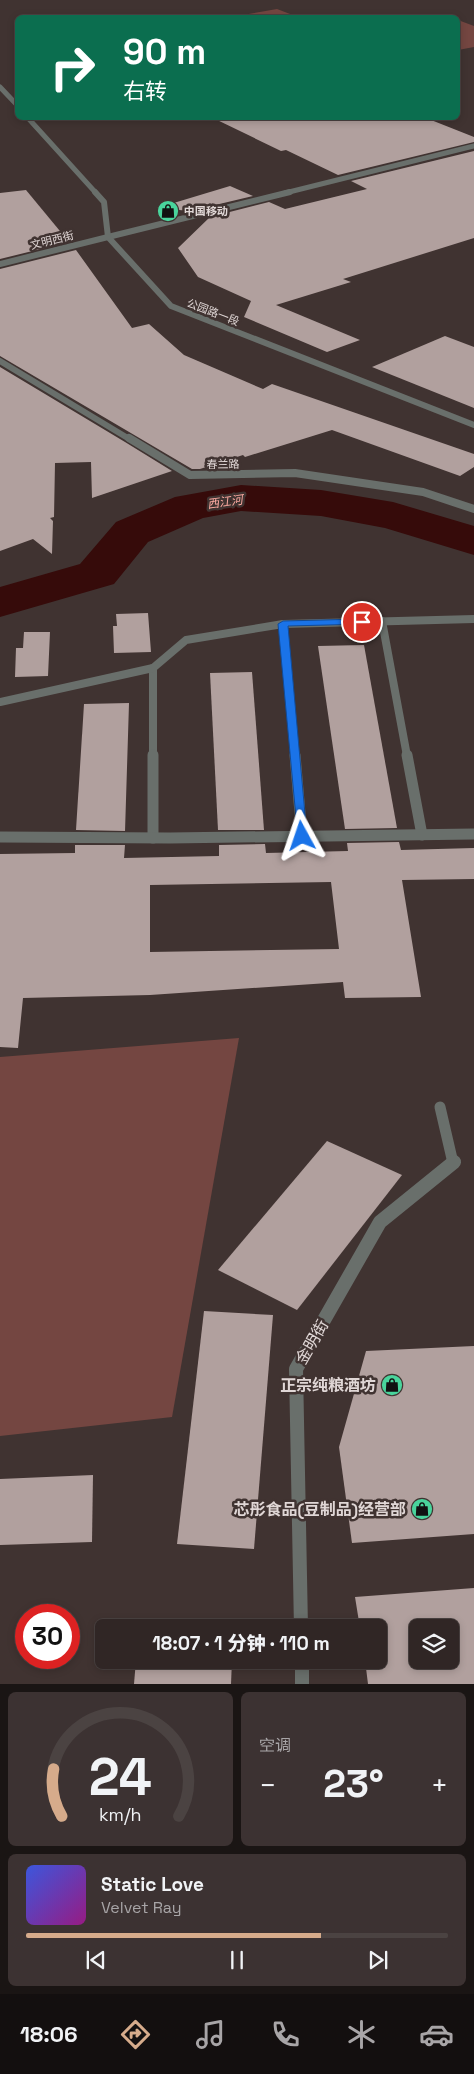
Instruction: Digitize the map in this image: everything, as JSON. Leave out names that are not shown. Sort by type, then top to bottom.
[{"type":"street","points":[[0,86],[15,103]]},
{"type":"street","points":[[30,120],[104,202],[108,236]]},
{"type":"street","name":"文明西街","points":[[0,264],[474,146]]},
{"type":"street","name":"公园路一段","points":[[108,236],[171,306],[474,425]]},
{"type":"street","name":"春兰路","points":[[0,361],[190,476],[295,473],[423,492],[474,509]]},
{"type":"street","points":[[0,702],[153,668],[186,640],[283,624],[474,619]]},
{"type":"street","points":[[382,621],[422,835]]},
{"type":"street","points":[[283,624],[302,836]]},
{"type":"street","points":[[153,668],[153,838]]},
{"type":"street","points":[[0,837],[153,838],[474,834]]},
{"type":"street","name":"金明街","points":[[301,1619],[296,1370],[380,1222],[454,1162],[440,1107]]},
{"type":"street","points":[[302,1669],[302,1684]]},
{"type":"shaded area","points":[[277,9],[293,15],[242,15]]},
{"type":"shaded area","points":[[460,21],[474,26],[474,47],[460,50]]},
{"type":"shaded area","points":[[239,1038],[172,1417],[0,1436],[0,1057]]},
{"type":"building","points":[[217,120],[431,120],[474,137],[474,142],[338,175],[286,150],[281,151]]},
{"type":"building","points":[[474,151],[474,238],[343,279],[351,282],[276,305],[360,340],[327,352],[244,317],[251,301],[198,277],[178,248],[210,217],[269,202],[285,209],[367,189],[351,181]]},
{"type":"building","points":[[230,186],[253,196],[190,211],[157,208]]},
{"type":"building","points":[[26,190],[69,242],[0,259],[0,193]]},
{"type":"building","points":[[76,250],[132,328],[149,324],[184,355],[263,389],[272,384],[474,454],[474,467],[460,476],[332,430],[245,457],[243,455],[200,469],[192,469],[0,356],[0,269]]},
{"type":"building","points":[[445,336],[474,347],[474,408],[372,367]]},
{"type":"building","points":[[0,367],[172,471],[92,498],[91,462],[55,463],[54,517],[50,518],[53,521],[52,554],[33,539],[0,551]]},
{"type":"building","points":[[148,613],[151,652],[114,653],[113,626],[117,626],[116,614]]},
{"type":"building","points":[[24,632],[50,632],[48,676],[15,677],[16,648],[23,648]]},
{"type":"building","points":[[364,645],[397,828],[345,829],[318,646]]},
{"type":"building","points":[[252,672],[264,830],[218,830],[210,673]]},
{"type":"building","points":[[129,703],[125,831],[76,830],[84,704]]},
{"type":"building","points":[[399,842],[401,850],[474,848],[474,879],[402,880],[421,997],[345,998],[343,982],[150,995],[23,998],[18,1048],[0,1047],[0,854],[75,853],[75,845],[125,845],[124,858],[219,856],[219,845],[265,844],[266,853],[348,851],[347,843]],"holes":[[[331,882],[339,949],[150,952],[150,885]]]},
{"type":"building","points":[[327,1141],[402,1175],[297,1310],[218,1270]]},
{"type":"building","points":[[204,1311],[273,1315],[254,1549],[177,1544]]},
{"type":"building","points":[[474,1346],[474,1534],[352,1543],[339,1447],[366,1351]]},
{"type":"building","points":[[93,1475],[92,1542],[0,1545],[0,1479]]},
{"type":"building","points":[[474,1588],[474,1684],[368,1684],[366,1669],[387,1669],[387,1619],[359,1619],[355,1597]]},
{"type":"building","points":[[135,1669],[232,1669],[231,1684],[134,1684]]},
{"type":"waterway","name":"西江河","points":[[0,602],[97,574],[132,532],[191,507],[241,498],[321,503],[393,516],[474,541]]},
{"type":"place","name":"中国移动","points":[[168,211]]},
{"type":"place","name":"正宗纯粮酒坊","points":[[392,1385]]},
{"type":"place","name":"芯彤食品(豆制品)经营部","points":[[422,1509]]},
{"type":"route","points":[[302,836],[283,624],[362,622]]}]
